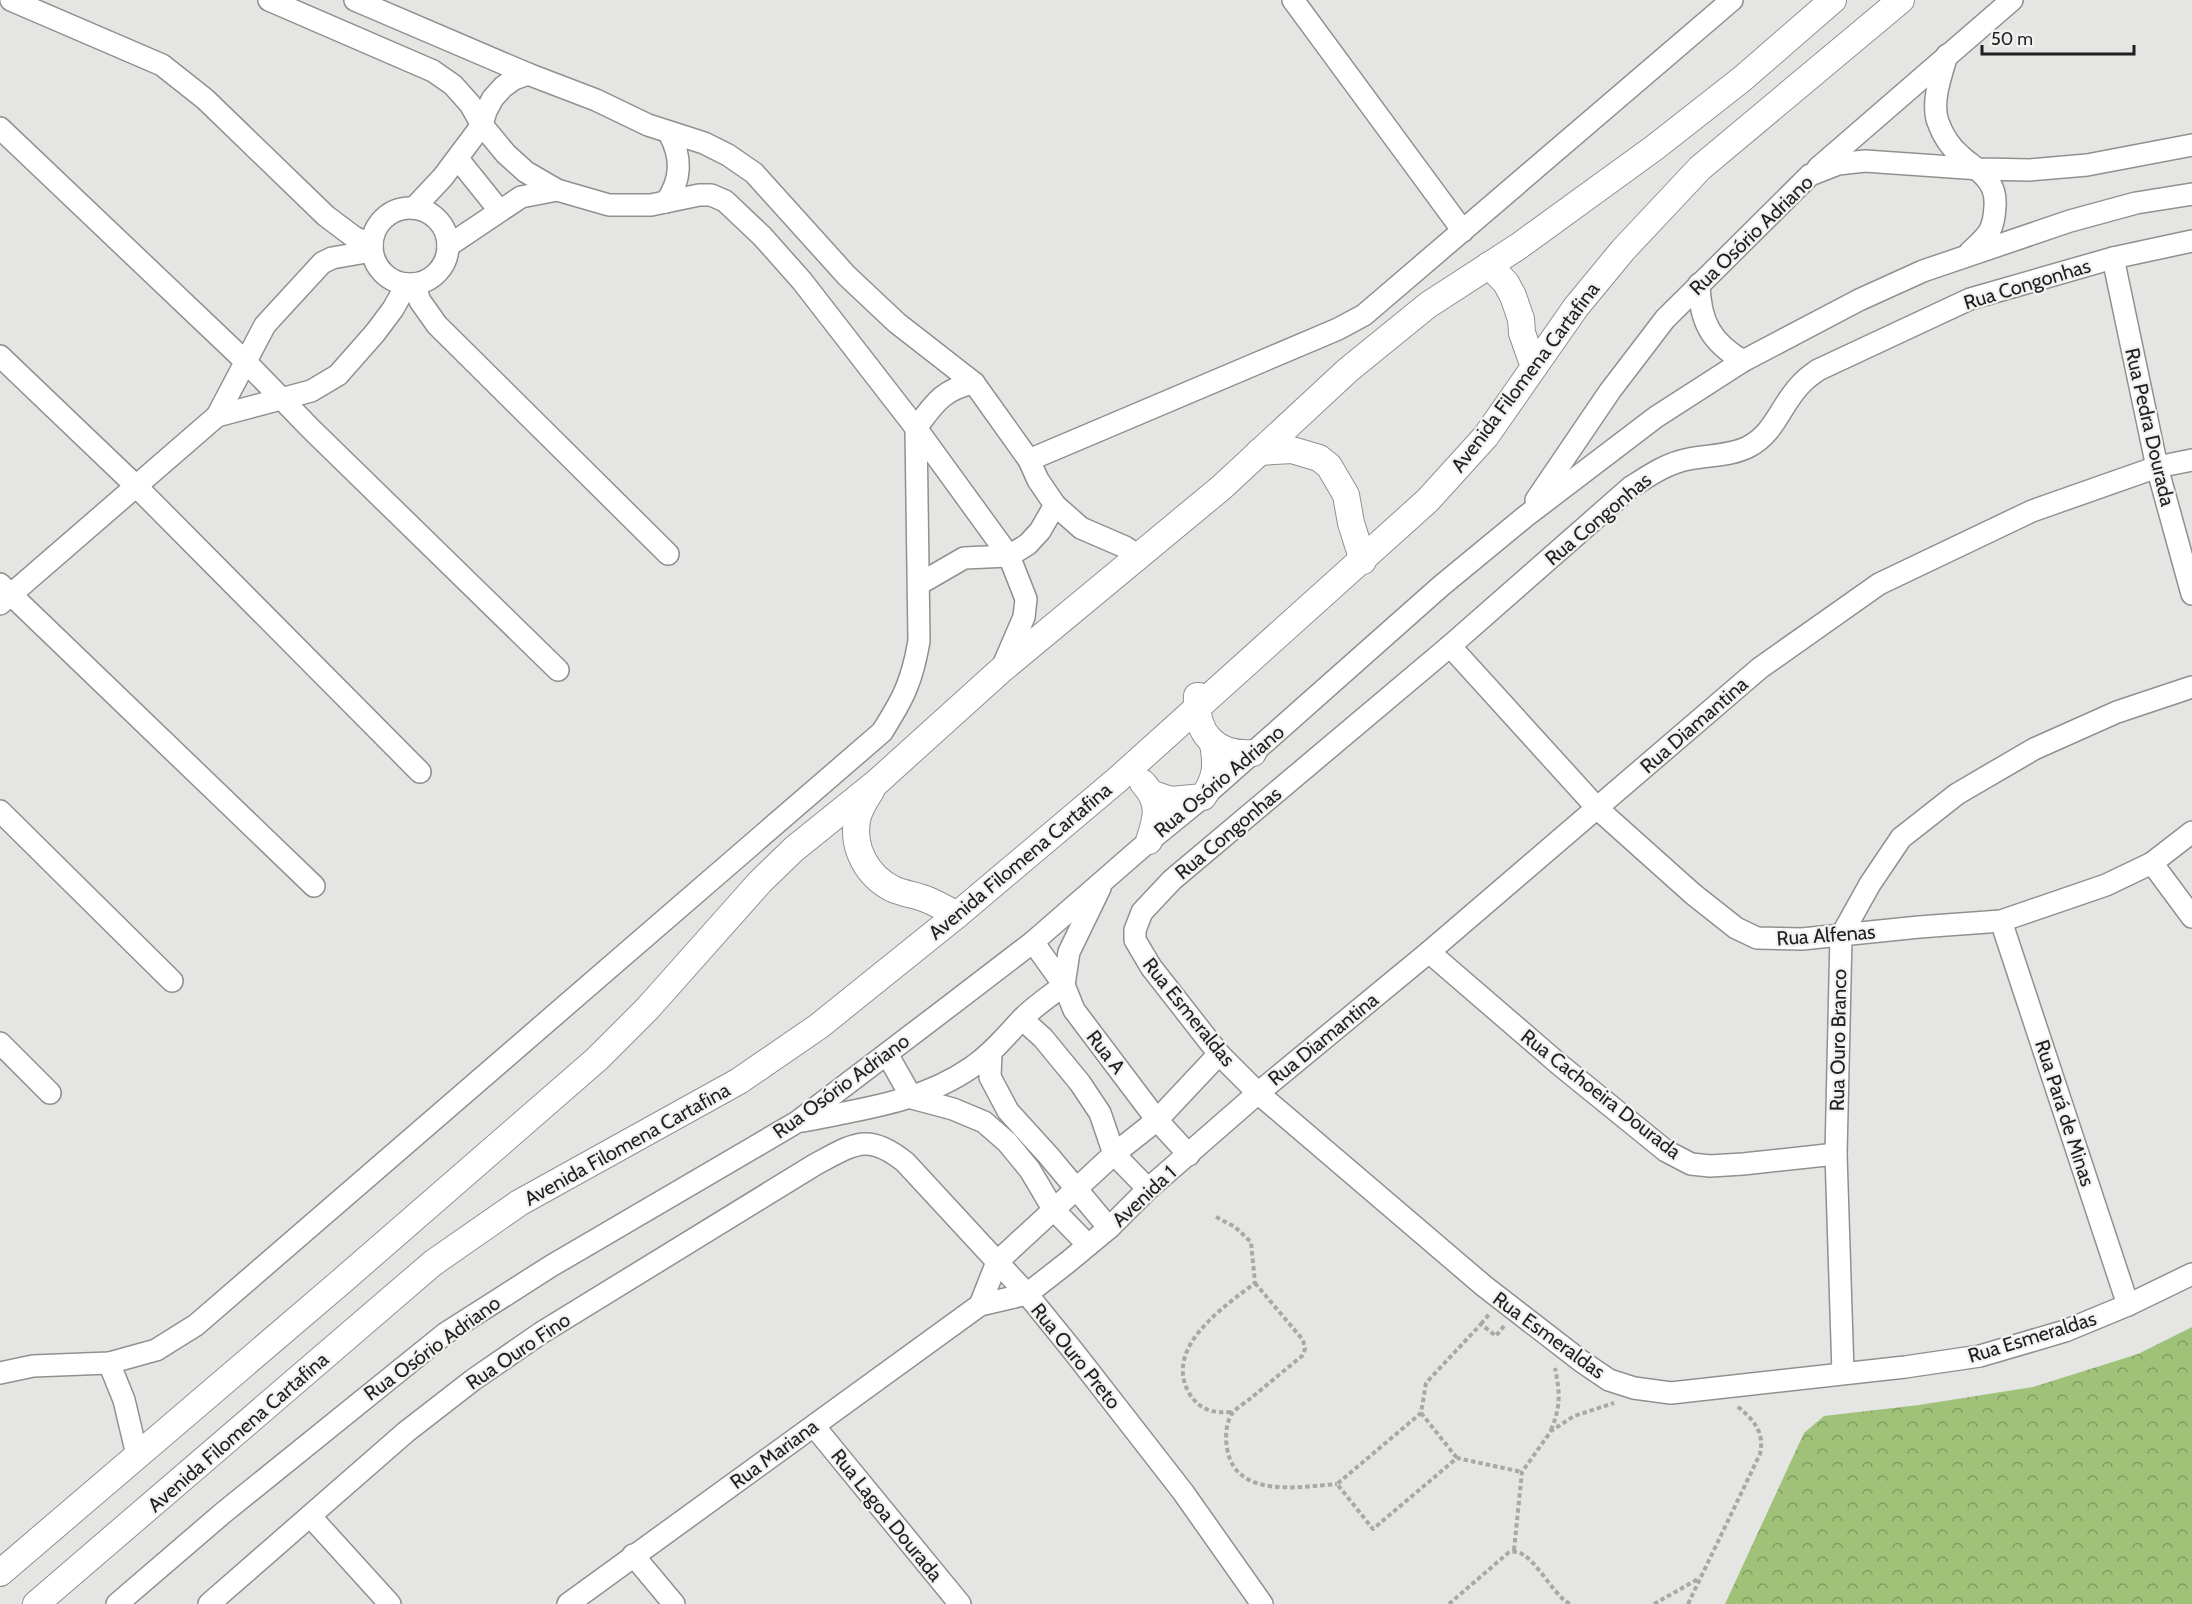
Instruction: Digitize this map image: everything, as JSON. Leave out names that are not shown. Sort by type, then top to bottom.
[{"type":"main road","points":[[0,1573],[597,1059],[670,984],[794,849],[876,783],[1000,671],[1222,487],[1348,370],[1428,305],[1592,194],[1654,148],[1742,79],[1833,0]]},
{"type":"main road","name":"Avenida Filomena Cartafina","points":[[36,1604],[433,1263],[519,1203],[739,1082],[819,1026],[957,915],[1117,780],[1363,561],[1428,500],[1486,436],[1576,307],[1616,258],[1700,168],[1901,0]]},
{"type":"main road","points":[[1489,265],[1506,283],[1513,296],[1534,368]]},
{"type":"main road","points":[[1259,452],[1292,450],[1319,458],[1329,466],[1346,495],[1351,523],[1363,561]]},
{"type":"main road","points":[[1117,780],[1120,771],[1134,776],[1152,794],[1171,800],[1203,797],[1216,773],[1216,763],[1213,744],[1201,726],[1197,696],[1213,694]]},
{"type":"main road","points":[[1213,744],[1238,754],[1253,753]]},
{"type":"main road","points":[[876,783],[860,808],[857,819],[857,846],[864,863],[881,882],[894,890],[928,899],[957,915]]},
{"type":"main road","points":[[1149,841],[1157,818],[1152,794]]},
{"type":"street","points":[[10,0],[162,64],[205,99],[326,216],[372,248]]},
{"type":"street","points":[[269,0],[433,71],[453,85],[470,104],[482,125],[506,154],[526,172],[557,190],[609,205],[651,205],[699,195],[711,195],[725,201],[762,236],[802,281],[916,428],[1009,556],[1026,599],[1024,617],[1000,671]]},
{"type":"street","points":[[355,0],[528,74],[596,100],[669,133],[729,155],[754,173],[847,276],[897,322],[974,383],[1029,460],[1038,480],[1055,505],[1081,528],[1125,547],[1139,556]]},
{"type":"street","points":[[1293,0],[1463,231]]},
{"type":"street","points":[[1029,460],[1338,329],[1364,315],[1732,0]]},
{"type":"street","points":[[1810,175],[1947,54],[2013,0]]},
{"type":"street","points":[[1947,54],[1936,98],[1937,120],[1946,140],[1961,156],[1989,178],[1996,195],[1995,214],[1990,233],[1967,255]]},
{"type":"street","points":[[414,208],[458,159],[482,125],[486,111],[502,87],[528,74]]},
{"type":"street","points":[[0,128],[245,361],[558,670]]},
{"type":"street","points":[[666,202],[673,192],[679,168],[675,144],[669,133]]},
{"type":"street","name":"Rua Osório Adriano","points":[[1526,516],[1638,352],[1665,319],[1810,175],[1838,164],[1865,161],[1980,170],[2030,170],[2086,165],[2192,145]]},
{"type":"street","points":[[458,159],[499,210]]},
{"type":"street","points":[[448,246],[521,197],[557,190]]},
{"type":"street","name":"Rua Osório Adriano","points":[[117,1604],[231,1506],[446,1333],[551,1266],[797,1122],[1033,942],[1104,879],[1203,797],[1441,586],[1526,516],[1656,417],[1743,361],[1859,300],[1923,272],[2070,221],[2125,206],[2192,195]]},
{"type":"street","points":[[414,208],[427,212],[438,220],[446,232],[448,246],[446,260],[439,272],[427,280],[410,284],[394,281],[384,273],[376,263],[372,248],[374,233],[380,222],[401,209],[414,208]]},
{"type":"street","name":"Rua Congonhas","points":[[1142,912],[1172,880],[1450,646],[1631,487],[1655,471],[1672,463],[1747,448],[1773,426],[1803,381],[1818,370],[1970,299],[2113,258],[2192,241]]},
{"type":"street","points":[[314,886],[4,594],[217,416],[265,325],[322,263],[332,258],[372,248]]},
{"type":"street","name":"Rua Pedra Dourada","points":[[2113,258],[2157,467],[2192,594]]},
{"type":"street","points":[[217,416],[311,391],[338,375],[375,333],[410,284]]},
{"type":"street","points":[[410,284],[420,301],[446,333],[668,554]]},
{"type":"street","points":[[1699,284],[1700,303],[1708,328],[1726,351],[1743,361]]},
{"type":"street","points":[[0,356],[136,486],[420,772]]},
{"type":"street","points":[[0,1373],[33,1366],[109,1363],[156,1350],[196,1325],[882,732],[901,703],[914,673],[919,642],[916,428],[937,400],[958,386],[974,383]]},
{"type":"street","name":"Rua Diamantina","points":[[1257,1093],[1429,952],[1760,668],[1879,584],[2032,511],[2157,467],[2192,460]]},
{"type":"street","points":[[919,584],[964,558],[1009,556],[1028,544],[1040,531],[1055,505]]},
{"type":"street","name":"Rua Alfenas","points":[[1450,646],[1598,809],[1693,894],[1736,928],[1757,938],[1775,940],[1841,936],[2001,921],[2106,885],[2152,863],[2192,832]]},
{"type":"street","name":"Rua Ouro Branco","points":[[1843,1373],[1836,1154],[1841,936],[1870,884],[1901,838],[1957,794],[2001,766],[2034,749],[2117,712],[2192,687]]},
{"type":"street","points":[[0,811],[172,981]]},
{"type":"street","points":[[2152,863],[2192,917]]},
{"type":"street","points":[[797,1122],[912,1098],[971,1068],[991,1052],[1022,1019],[1064,985],[1069,952],[1104,879]]},
{"type":"street","name":"Rua Esmeraldas","points":[[1142,912],[1135,930],[1135,940],[1142,954],[1219,1054],[1257,1093],[1484,1286],[1609,1380],[1634,1388],[1671,1392],[1980,1356],[2065,1331],[2128,1305],[2192,1274]]},
{"type":"street","name":"Rua Pará de Minas","points":[[2001,921],[2128,1305]]},
{"type":"street","name":"Rua A","points":[[1033,942],[1064,985],[1074,1010],[1157,1120],[1189,1155]]},
{"type":"street","name":"Rua Cachoeira Dourada","points":[[1429,952],[1631,1123],[1666,1151],[1691,1164],[1710,1166],[1743,1164],[1836,1154]]},
{"type":"street","name":"Rua A","points":[[1022,1019],[1043,1038],[1080,1083],[1100,1113],[1114,1154]]},
{"type":"street","points":[[0,1043],[50,1093]]},
{"type":"street","points":[[991,1052],[990,1077],[1008,1111],[1109,1228]]},
{"type":"street","points":[[886,1054],[912,1098],[953,1108],[984,1122],[1007,1142],[1030,1170],[1053,1209],[1088,1245]]},
{"type":"street","points":[[980,1305],[997,1262],[1114,1154],[1157,1120],[1219,1054]]},
{"type":"street","name":"Avenida 1","points":[[1027,1294],[1109,1228],[1148,1189],[1257,1093]]},
{"type":"street","name":"Rua Ouro Preto","points":[[860,1143],[889,1148],[905,1162],[1027,1294],[1183,1492],[1262,1604]]},
{"type":"street","name":"Rua Ouro Fino","points":[[209,1604],[406,1432],[474,1380],[531,1340],[816,1164],[860,1143]]},
{"type":"street","points":[[1114,1154],[1148,1189]]},
{"type":"street","name":"Rua Mariana","points":[[568,1604],[980,1305],[1027,1294]]},
{"type":"street","points":[[109,1363],[124,1400],[137,1455]]},
{"type":"street","name":"Rua Lagoa Dourada","points":[[814,1426],[960,1604]]},
{"type":"street","points":[[311,1517],[390,1604]]},
{"type":"street","points":[[633,1555],[674,1604]]},
{"type":"path","points":[[1216,1217],[1235,1227],[1251,1242],[1255,1283],[1303,1340],[1305,1349],[1302,1356],[1234,1412],[1227,1426],[1225,1439],[1228,1457],[1238,1472],[1250,1482],[1267,1486],[1299,1487],[1337,1484],[1421,1413],[1426,1383],[1481,1324],[1496,1336],[1506,1324],[1514,1331]]},
{"type":"path","points":[[1234,1412],[1219,1413],[1206,1410],[1194,1402],[1183,1374],[1185,1357],[1204,1325],[1218,1311],[1255,1283]]},
{"type":"path","points":[[1514,1550],[1522,1472],[1551,1431],[1559,1410],[1560,1390],[1555,1366],[1562,1371]]},
{"type":"path","points":[[1551,1431],[1574,1416],[1620,1401],[1612,1398]]},
{"type":"path","points":[[1688,1604],[1760,1454],[1762,1444],[1756,1424],[1749,1415],[1733,1404]]},
{"type":"path","points":[[1421,1413],[1457,1458],[1522,1472]]},
{"type":"path","points":[[1337,1484],[1373,1529],[1457,1458]]},
{"type":"path","points":[[1449,1604],[1514,1550],[1528,1557],[1554,1592],[1570,1604]]},
{"type":"path","points":[[1654,1604],[1699,1579]]},
{"type":"green space","points":[[2192,1327],[2192,1604],[1725,1604],[1804,1433],[1824,1416],[1919,1405],[2033,1387],[2138,1354]]}]
